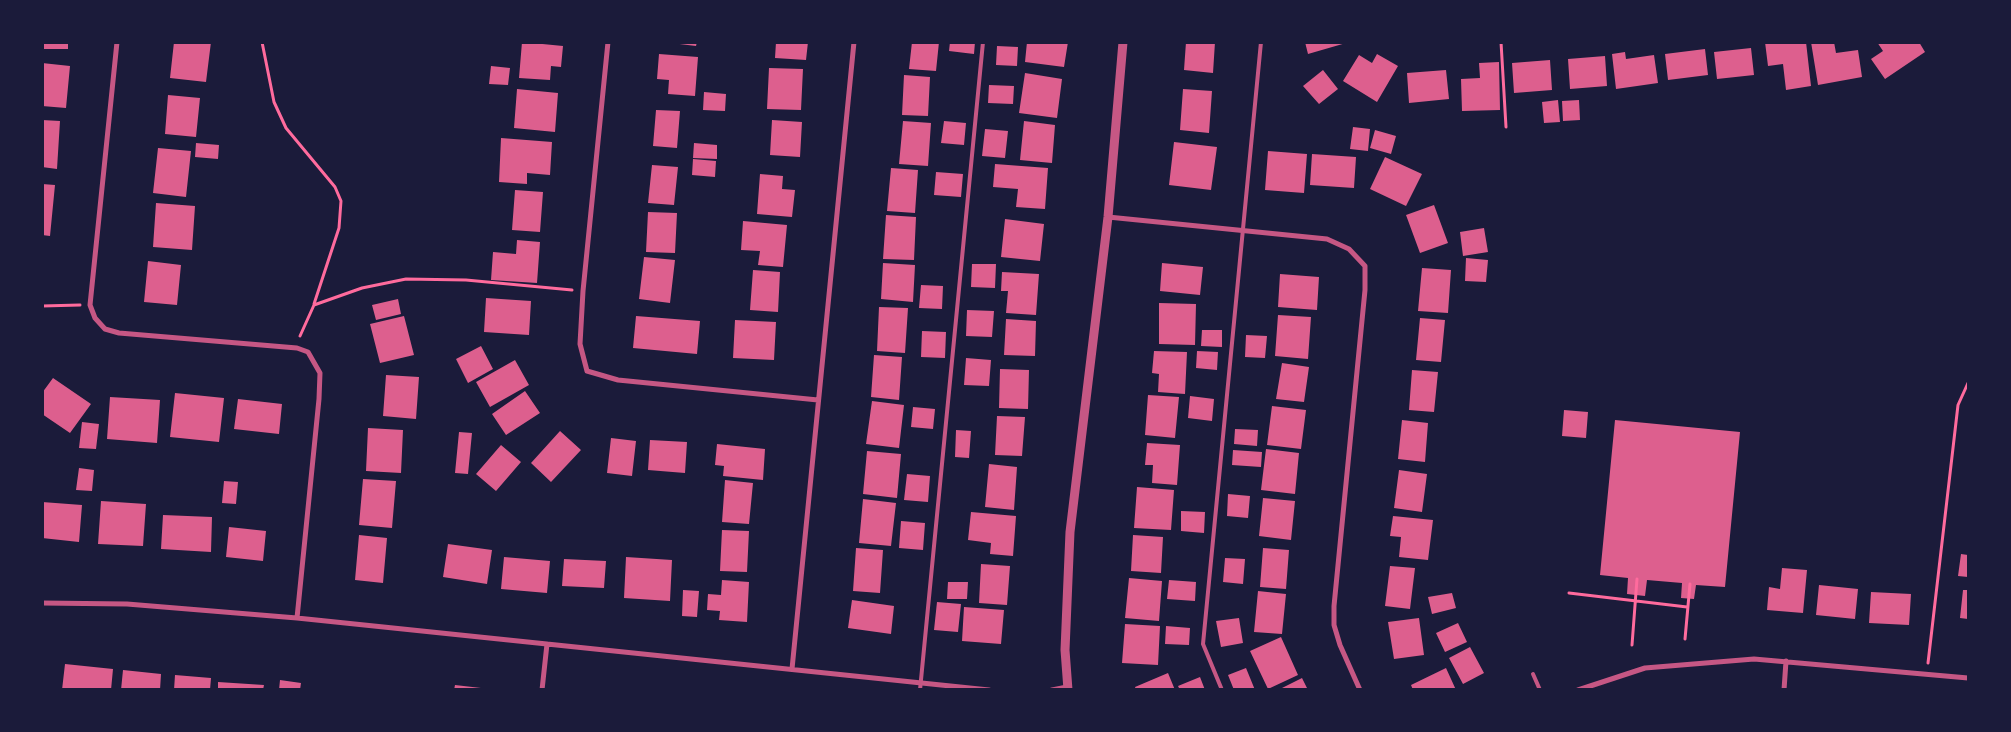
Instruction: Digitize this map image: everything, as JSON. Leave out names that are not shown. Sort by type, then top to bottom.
[{"type":"street","points":[[117,42],[90,305],[95,318],[105,329],[118,333],[297,348],[308,352],[320,373],[297,618]]},
{"type":"street","points":[[608,42],[583,291],[580,344],[587,371],[618,380],[818,400]]},
{"type":"street","points":[[792,669],[854,42]]},
{"type":"street","points":[[1052,690],[1067,688],[1066,603],[1070,532],[1108,217],[1123,42]]},
{"type":"street","points":[[1108,217],[1327,239],[1349,249],[1365,266],[1365,290],[1334,606],[1334,625],[1340,645],[1360,690]]},
{"type":"street","points":[[42,603],[127,604],[297,618],[989,690]]},
{"type":"street","points":[[542,690],[546,644]]},
{"type":"street","points":[[1578,690],[1645,668],[1754,660],[1786,661],[1968,678]]},
{"type":"street","points":[[1784,690],[1786,661]]},
{"type":"lane","points":[[920,690],[983,42]]},
{"type":"lane","points":[[1222,690],[1203,644],[1260,42]]},
{"type":"lane","points":[[1533,674],[1540,690]]},
{"type":"path","points":[[262,42],[274,102],[286,128],[335,187],[341,201],[339,228],[314,305],[299,338],[297,348]]},
{"type":"path","points":[[1501,42],[1506,127]]},
{"type":"path","points":[[314,305],[362,288],[406,279],[466,280],[583,291]]},
{"type":"path","points":[[42,306],[90,305]]},
{"type":"path","points":[[1927,674],[1958,405],[1968,383]]},
{"type":"path","points":[[1632,645],[1637,579]]},
{"type":"path","points":[[1685,639],[1690,584]]},
{"type":"path","points":[[1569,593],[1687,607]]},
{"type":"building","points":[[42,42],[68,42],[68,49],[42,49]]},
{"type":"building","points":[[174,42],[211,42],[206,82],[170,78]]},
{"type":"building","points":[[522,42],[563,46],[561,67],[551,66],[550,80],[519,78]]},
{"type":"building","points":[[663,42],[697,42],[696,46]]},
{"type":"building","points":[[776,42],[808,42],[806,60],[775,58]]},
{"type":"building","points":[[912,42],[939,42],[936,71],[909,69]]},
{"type":"building","points":[[950,42],[975,42],[974,54],[949,51]]},
{"type":"building","points":[[1027,42],[1068,42],[1064,67],[1025,62]]},
{"type":"building","points":[[1186,42],[1215,42],[1213,73],[1184,70]]},
{"type":"building","points":[[1305,42],[1346,42],[1346,43],[1308,54]]},
{"type":"building","points":[[1765,42],[1806,42],[1811,86],[1786,90],[1783,64],[1768,66]]},
{"type":"building","points":[[1811,42],[1834,42],[1836,53],[1858,50],[1862,77],[1818,85]]},
{"type":"building","points":[[1877,42],[1919,42],[1925,52],[1885,79],[1871,59],[1883,51]]},
{"type":"building","points":[[997,46],[1018,47],[1017,66],[996,65]]},
{"type":"building","points":[[1751,48],[1754,75],[1717,79],[1714,52]]},
{"type":"building","points":[[1705,49],[1708,75],[1668,80],[1665,54]]},
{"type":"building","points":[[1625,52],[1626,59],[1654,55],[1658,83],[1616,89],[1612,54]]},
{"type":"building","points":[[659,54],[698,57],[695,96],[668,94],[669,80],[657,79]]},
{"type":"building","points":[[1377,54],[1398,66],[1377,102],[1343,81],[1359,55],[1372,63]]},
{"type":"building","points":[[1605,56],[1607,86],[1570,89],[1568,59]]},
{"type":"building","points":[[1550,60],[1552,90],[1514,93],[1512,63]]},
{"type":"building","points":[[1499,62],[1500,110],[1462,111],[1461,79],[1480,78],[1479,63]]},
{"type":"building","points":[[42,63],[70,66],[66,108],[42,106]]},
{"type":"building","points":[[491,66],[510,68],[508,85],[489,84]]},
{"type":"building","points":[[769,68],[803,69],[801,110],[767,109]]},
{"type":"building","points":[[1323,70],[1338,89],[1319,104],[1303,86]]},
{"type":"building","points":[[1446,70],[1449,99],[1409,103],[1407,73]]},
{"type":"building","points":[[1025,73],[1062,79],[1057,118],[1019,113]]},
{"type":"building","points":[[904,75],[930,77],[928,116],[902,115]]},
{"type":"building","points":[[989,85],[1014,86],[1013,104],[988,103]]},
{"type":"building","points":[[517,89],[558,93],[555,132],[514,128]]},
{"type":"building","points":[[1183,89],[1212,91],[1209,133],[1180,130]]},
{"type":"building","points":[[704,92],[726,94],[725,111],[703,110]]},
{"type":"building","points":[[168,95],[200,98],[196,137],[165,134]]},
{"type":"building","points":[[1558,100],[1560,122],[1544,123],[1542,102]]},
{"type":"building","points":[[1579,100],[1580,120],[1563,121],[1562,101]]},
{"type":"building","points":[[656,110],[680,111],[677,148],[653,146]]},
{"type":"building","points":[[42,120],[60,121],[57,169],[42,167]]},
{"type":"building","points":[[772,120],[802,122],[800,157],[770,155]]},
{"type":"building","points":[[903,121],[931,123],[928,166],[899,164]]},
{"type":"building","points":[[944,121],[966,123],[964,145],[941,143]]},
{"type":"building","points":[[1024,121],[1055,125],[1052,163],[1020,160]]},
{"type":"building","points":[[1353,127],[1370,129],[1368,151],[1350,149]]},
{"type":"building","points":[[985,129],[1008,131],[1005,158],[982,156]]},
{"type":"building","points":[[1375,130],[1396,136],[1391,154],[1370,148]]},
{"type":"building","points":[[501,138],[552,142],[550,175],[527,173],[527,184],[499,182]]},
{"type":"building","points":[[1174,142],[1217,147],[1211,190],[1169,185]]},
{"type":"building","points":[[196,143],[219,145],[218,159],[195,157]]},
{"type":"building","points":[[694,143],[717,145],[717,159],[693,158]]},
{"type":"building","points":[[158,148],[191,151],[186,197],[153,193]]},
{"type":"building","points":[[1268,151],[1307,154],[1304,193],[1265,190]]},
{"type":"building","points":[[1312,154],[1356,157],[1354,188],[1310,185]]},
{"type":"building","points":[[1385,157],[1422,174],[1406,206],[1370,189]]},
{"type":"building","points":[[693,159],[716,161],[715,177],[692,175]]},
{"type":"building","points":[[995,164],[1048,168],[1045,209],[1016,207],[1018,189],[993,187]]},
{"type":"building","points":[[652,165],[678,167],[674,205],[648,203]]},
{"type":"building","points":[[891,168],[918,170],[915,213],[887,211]]},
{"type":"building","points":[[936,172],[963,174],[961,197],[934,195]]},
{"type":"building","points":[[760,174],[783,176],[782,189],[795,190],[792,217],[757,214]]},
{"type":"building","points":[[42,184],[55,185],[50,236],[42,235]]},
{"type":"building","points":[[515,190],[543,192],[540,232],[512,230]]},
{"type":"building","points":[[156,203],[195,206],[192,250],[153,247]]},
{"type":"building","points":[[1434,205],[1448,243],[1420,253],[1406,215]]},
{"type":"building","points":[[648,212],[677,213],[675,253],[646,252]]},
{"type":"building","points":[[886,215],[916,217],[914,260],[883,259]]},
{"type":"building","points":[[1005,219],[1044,224],[1040,261],[1001,257]]},
{"type":"building","points":[[743,221],[787,225],[783,267],[758,265],[760,251],[741,250]]},
{"type":"building","points":[[1484,228],[1488,252],[1463,256],[1460,232]]},
{"type":"building","points":[[517,240],[540,242],[537,283],[491,280],[493,252],[516,254]]},
{"type":"building","points":[[644,257],[675,260],[670,303],[639,299]]},
{"type":"building","points":[[1466,258],[1488,260],[1486,282],[1465,281]]},
{"type":"building","points":[[148,261],[181,265],[177,305],[144,302]]},
{"type":"building","points":[[883,263],[915,265],[913,302],[881,299]]},
{"type":"building","points":[[1162,263],[1203,267],[1200,295],[1160,291]]},
{"type":"building","points":[[972,264],[996,264],[995,288],[971,287]]},
{"type":"building","points":[[1422,268],[1451,270],[1448,313],[1418,311]]},
{"type":"building","points":[[753,270],[780,272],[778,312],[750,310]]},
{"type":"building","points":[[1002,272],[1039,274],[1036,315],[1006,313],[1008,291],[1001,291]]},
{"type":"building","points":[[1280,274],[1319,277],[1317,310],[1278,307]]},
{"type":"building","points":[[921,285],[943,286],[942,309],[919,308]]},
{"type":"building","points":[[486,298],[531,301],[529,335],[484,332]]},
{"type":"building","points":[[398,299],[401,314],[376,320],[372,305]]},
{"type":"building","points":[[1159,303],[1196,304],[1195,345],[1159,344]]},
{"type":"building","points":[[879,307],[908,308],[905,353],[877,351]]},
{"type":"building","points":[[967,310],[994,311],[992,337],[966,336]]},
{"type":"building","points":[[1278,315],[1311,317],[1308,359],[1275,356]]},
{"type":"building","points":[[404,316],[414,355],[380,363],[370,324]]},
{"type":"building","points":[[636,316],[700,321],[697,354],[633,348]]},
{"type":"building","points":[[1420,318],[1445,320],[1441,362],[1416,360]]},
{"type":"building","points":[[1006,319],[1036,321],[1035,356],[1004,355]]},
{"type":"building","points":[[735,320],[776,322],[774,360],[733,358]]},
{"type":"building","points":[[1202,330],[1222,330],[1222,347],[1201,346]]},
{"type":"building","points":[[922,331],[946,332],[945,358],[921,357]]},
{"type":"building","points":[[1246,335],[1267,336],[1265,358],[1245,357]]},
{"type":"building","points":[[481,346],[493,369],[468,383],[456,359]]},
{"type":"building","points":[[1154,351],[1187,352],[1185,394],[1158,392],[1159,374],[1152,373]]},
{"type":"building","points":[[1197,351],[1218,352],[1217,370],[1196,368]]},
{"type":"building","points":[[874,355],[902,357],[899,400],[871,397]]},
{"type":"building","points":[[966,358],[991,360],[989,386],[964,385]]},
{"type":"building","points":[[515,360],[529,385],[490,407],[476,382]]},
{"type":"building","points":[[1282,363],[1309,367],[1304,402],[1276,399]]},
{"type":"building","points":[[1000,369],[1029,370],[1028,409],[999,408]]},
{"type":"building","points":[[1412,370],[1438,372],[1434,412],[1409,410]]},
{"type":"building","points":[[386,375],[419,377],[416,419],[383,416]]},
{"type":"building","points":[[53,378],[91,404],[70,433],[42,414],[42,393]]},
{"type":"building","points":[[525,391],[540,413],[506,435],[492,414]]},
{"type":"building","points":[[175,393],[224,398],[219,442],[170,437]]},
{"type":"building","points":[[1148,395],[1179,397],[1175,438],[1145,435]]},
{"type":"building","points":[[1190,396],[1214,399],[1212,421],[1188,418]]},
{"type":"building","points":[[110,397],[160,400],[157,443],[107,439]]},
{"type":"building","points":[[238,399],[282,404],[279,434],[234,429]]},
{"type":"building","points":[[872,401],[904,405],[899,448],[866,444]]},
{"type":"building","points":[[1272,406],[1306,410],[1301,449],[1267,445]]},
{"type":"building","points":[[913,407],[935,409],[933,429],[911,427]]},
{"type":"building","points":[[1564,410],[1588,412],[1586,438],[1562,436]]},
{"type":"building","points":[[997,416],[1025,417],[1022,456],[995,455]]},
{"type":"building","points":[[1402,420],[1428,423],[1425,462],[1398,459]]},
{"type":"building","points":[[1615,420],[1740,432],[1725,587],[1696,585],[1694,599],[1681,598],[1682,583],[1647,580],[1645,596],[1627,594],[1628,578],[1600,575]]},
{"type":"building","points":[[82,422],[99,424],[96,449],[79,448]]},
{"type":"building","points":[[368,428],[403,430],[401,473],[366,471]]},
{"type":"building","points":[[1235,429],[1258,430],[1257,446],[1234,444]]},
{"type":"building","points":[[956,430],[971,431],[969,458],[955,457]]},
{"type":"building","points":[[560,431],[581,450],[551,482],[531,463]]},
{"type":"building","points":[[459,432],[472,433],[468,474],[455,473]]},
{"type":"building","points":[[611,438],[636,441],[632,476],[607,473]]},
{"type":"building","points":[[650,440],[687,442],[685,473],[648,470]]},
{"type":"building","points":[[1147,443],[1180,445],[1177,485],[1152,483],[1153,465],[1145,465]]},
{"type":"building","points":[[717,444],[765,449],[763,480],[723,476],[724,466],[715,465]]},
{"type":"building","points":[[501,445],[521,462],[496,491],[476,474]]},
{"type":"building","points":[[1266,449],[1299,453],[1295,494],[1261,490]]},
{"type":"building","points":[[1233,450],[1262,452],[1261,467],[1232,465]]},
{"type":"building","points":[[867,451],[901,454],[897,498],[863,494]]},
{"type":"building","points":[[989,464],[1017,467],[1014,510],[985,507]]},
{"type":"building","points":[[79,468],[94,470],[92,491],[76,490]]},
{"type":"building","points":[[1399,470],[1427,474],[1422,512],[1394,508]]},
{"type":"building","points":[[907,474],[930,476],[928,502],[904,500]]},
{"type":"building","points":[[363,479],[396,481],[392,528],[359,525]]},
{"type":"building","points":[[725,480],[753,483],[749,524],[722,522]]},
{"type":"building","points":[[224,481],[238,482],[236,504],[222,503]]},
{"type":"building","points":[[1137,487],[1174,490],[1171,530],[1134,528]]},
{"type":"building","points":[[1228,494],[1250,496],[1248,518],[1227,516]]},
{"type":"building","points":[[1263,498],[1295,501],[1291,540],[1259,536]]},
{"type":"building","points":[[863,499],[896,503],[891,546],[859,543]]},
{"type":"building","points":[[101,501],[146,504],[143,546],[98,544]]},
{"type":"building","points":[[42,502],[82,505],[79,542],[42,538]]},
{"type":"building","points":[[1181,511],[1205,512],[1204,533],[1181,531]]},
{"type":"building","points":[[971,512],[1016,516],[1013,556],[990,554],[991,543],[968,540]]},
{"type":"building","points":[[163,515],[212,517],[211,552],[161,549]]},
{"type":"building","points":[[1393,516],[1433,520],[1428,560],[1399,557],[1401,537],[1390,536]]},
{"type":"building","points":[[901,521],[925,523],[923,550],[899,548]]},
{"type":"building","points":[[229,527],[266,531],[263,561],[226,557]]},
{"type":"building","points":[[722,530],[749,531],[747,572],[720,571]]},
{"type":"building","points":[[359,535],[387,538],[383,583],[355,580]]},
{"type":"building","points":[[1133,535],[1163,537],[1161,573],[1131,571]]},
{"type":"building","points":[[448,544],[492,550],[487,584],[443,577]]},
{"type":"building","points":[[856,548],[883,550],[880,593],[853,591]]},
{"type":"building","points":[[1263,548],[1289,550],[1286,589],[1260,587]]},
{"type":"building","points":[[1961,554],[1968,555],[1968,577],[1958,576]]},
{"type":"building","points":[[504,557],[550,561],[547,593],[501,589]]},
{"type":"building","points":[[626,557],[672,560],[670,601],[624,598]]},
{"type":"building","points":[[1225,558],[1245,559],[1243,584],[1223,582]]},
{"type":"building","points":[[564,559],[606,561],[604,588],[562,586]]},
{"type":"building","points":[[981,564],[1010,566],[1007,605],[979,603]]},
{"type":"building","points":[[1390,566],[1415,568],[1410,609],[1385,606]]},
{"type":"building","points":[[1782,568],[1807,570],[1803,613],[1767,610],[1769,587],[1780,589]]},
{"type":"building","points":[[1129,578],[1162,581],[1159,621],[1125,618]]},
{"type":"building","points":[[722,580],[749,582],[747,622],[719,620],[720,611],[707,610],[708,594],[721,595]]},
{"type":"building","points":[[1169,580],[1196,582],[1195,601],[1167,599]]},
{"type":"building","points":[[948,582],[968,582],[967,599],[947,599]]},
{"type":"building","points":[[1819,585],[1858,589],[1855,619],[1816,615]]},
{"type":"building","points":[[683,590],[699,591],[697,617],[682,616]]},
{"type":"building","points":[[1963,590],[1968,590],[1968,619],[1960,618]]},
{"type":"building","points":[[1258,591],[1286,594],[1282,634],[1254,632]]},
{"type":"building","points":[[1871,592],[1911,594],[1909,625],[1869,623]]},
{"type":"building","points":[[1452,593],[1456,608],[1432,614],[1428,597]]},
{"type":"building","points":[[852,600],[894,606],[891,634],[848,628]]},
{"type":"building","points":[[937,602],[961,604],[958,632],[934,630]]},
{"type":"building","points":[[964,607],[1004,610],[1001,644],[962,641]]},
{"type":"building","points":[[1239,618],[1243,643],[1221,647],[1216,621]]},
{"type":"building","points":[[1419,618],[1424,655],[1394,659],[1388,622]]},
{"type":"building","points":[[1458,623],[1467,642],[1445,652],[1436,633]]},
{"type":"building","points":[[1125,624],[1160,626],[1158,665],[1122,663]]},
{"type":"building","points":[[1166,626],[1190,628],[1189,645],[1165,644]]},
{"type":"building","points":[[1281,637],[1298,675],[1268,689],[1250,651]]},
{"type":"building","points":[[1470,647],[1484,673],[1463,684],[1449,658]]},
{"type":"building","points":[[65,664],[113,669],[111,690],[62,690]]},
{"type":"building","points":[[1246,668],[1255,690],[1234,690],[1228,675]]},
{"type":"building","points":[[1446,668],[1456,690],[1413,690],[1411,685]]},
{"type":"building","points":[[123,670],[161,674],[160,690],[121,690]]},
{"type":"building","points":[[1168,673],[1175,690],[1136,690],[1135,687]]},
{"type":"building","points":[[175,675],[211,678],[210,690],[174,690]]},
{"type":"building","points":[[1200,677],[1205,690],[1180,690],[1178,686]]},
{"type":"building","points":[[1302,678],[1308,690],[1278,690]]},
{"type":"building","points":[[280,680],[301,683],[300,690],[279,690]]},
{"type":"building","points":[[218,682],[264,685],[263,690],[218,690]]},
{"type":"building","points":[[455,685],[481,688],[481,690],[454,690]]}]
